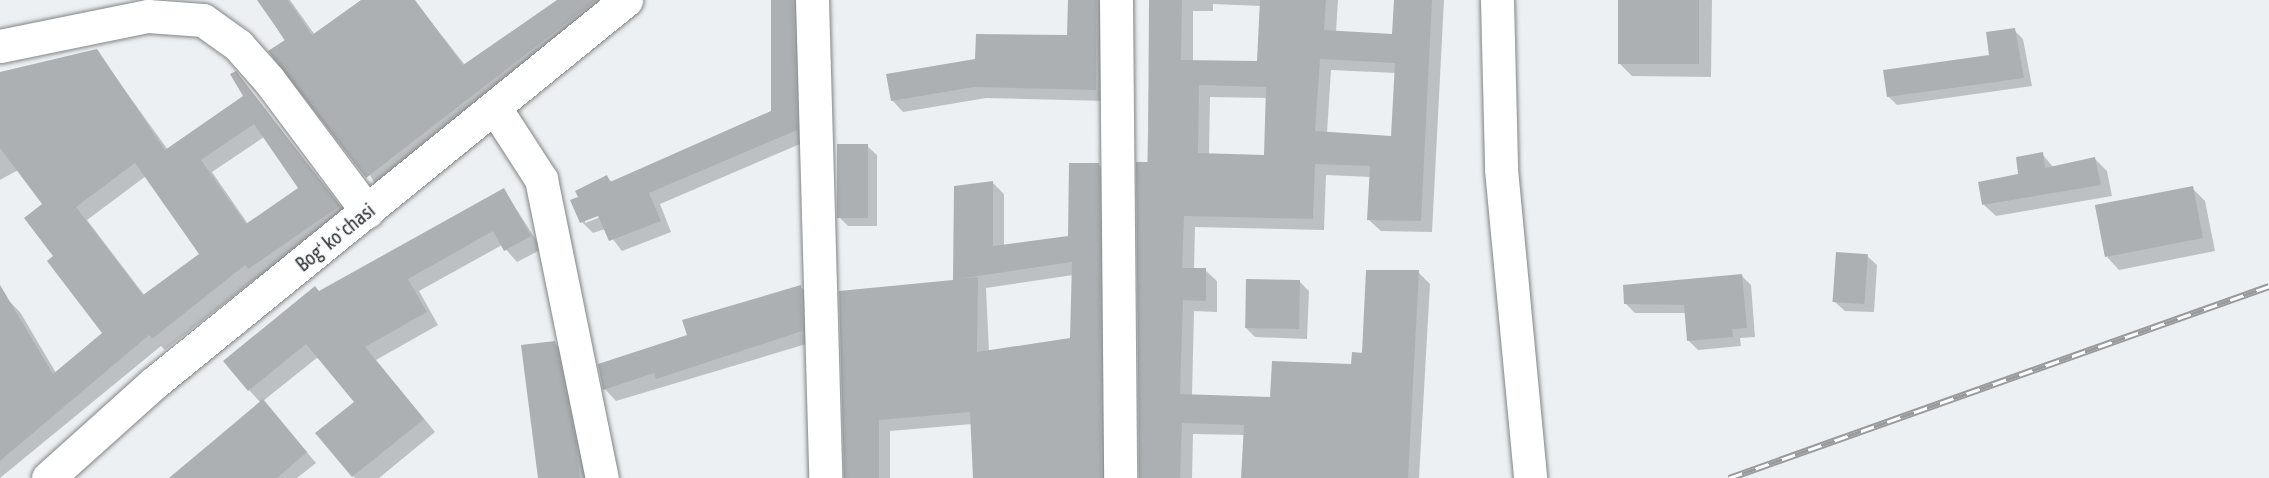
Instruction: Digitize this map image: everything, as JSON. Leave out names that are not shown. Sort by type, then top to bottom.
[{"type":"street","name":"Bogʻ koʻchasi","points":[[48,478],[154,383],[626,0]]},
{"type":"street","points":[[812,0],[825,478]]},
{"type":"street","points":[[1116,0],[1120,478]]},
{"type":"street","points":[[1497,0],[1501,169],[1530,478]]},
{"type":"street","points":[[0,46],[148,16],[203,20],[238,45],[269,80],[367,211]]},
{"type":"street","points":[[495,108],[541,179],[602,478]]},
{"type":"building","points":[[257,0],[288,0],[312,35],[361,0],[415,0],[463,65],[557,0],[596,0],[366,178],[268,51],[285,40]]},
{"type":"building","points":[[771,0],[793,0],[797,130],[649,193],[661,221],[609,241],[598,216],[580,223],[570,200],[578,197],[575,191],[607,175],[610,182],[771,111]]},
{"type":"building","points":[[1068,0],[1097,0],[1096,90],[974,87],[891,101],[886,74],[975,59],[976,34],[1067,35]]},
{"type":"building","points":[[1149,0],[1182,0],[1181,60],[1257,61],[1260,0],[1326,0],[1324,30],[1392,34],[1394,0],[1432,0],[1421,221],[1367,220],[1370,166],[1315,164],[1313,219],[1184,216],[1182,268],[1206,268],[1206,301],[1183,300],[1180,394],[1270,397],[1272,361],[1351,364],[1352,352],[1362,353],[1366,270],[1419,270],[1408,478],[1241,478],[1244,425],[1182,423],[1180,478],[1139,478],[1136,162],[1148,162]],"holes":[[[1320,59],[1395,63],[1391,136],[1315,131]],[[1199,85],[1266,87],[1264,155],[1198,153]]]},
{"type":"building","points":[[1618,0],[1699,0],[1699,64],[1618,64]]},
{"type":"building","points":[[2015,28],[2024,78],[1887,97],[1883,70],[1989,55],[1986,32]]},
{"type":"building","points":[[97,49],[165,150],[243,96],[230,74],[236,71],[340,206],[248,269],[245,265],[152,339],[149,335],[0,461],[0,285],[53,374],[102,333],[47,261],[53,256],[24,218],[42,204],[0,148],[0,72]],"holes":[[[254,124],[298,188],[246,224],[201,160]],[[135,163],[199,254],[143,295],[76,207]]]},
{"type":"building","points":[[837,144],[868,144],[868,218],[837,218]]},
{"type":"building","points":[[2043,152],[2045,168],[2095,157],[2101,185],[1982,205],[1978,182],[2018,174],[2016,157]]},
{"type":"building","points":[[1069,163],[1099,163],[1101,478],[973,478],[970,412],[879,420],[879,478],[844,478],[839,291],[953,280],[954,186],[993,181],[993,246],[1068,236]],"holes":[[[1072,262],[1070,338],[977,352],[978,277],[958,279]]]},
{"type":"building","points":[[2193,186],[2203,238],[2105,257],[2095,205]]},
{"type":"building","points":[[504,188],[531,236],[504,251],[493,231],[408,279],[427,312],[365,347],[424,419],[352,477],[315,433],[354,402],[306,344],[248,391],[223,361],[315,286],[319,291]]},
{"type":"building","points":[[1836,252],[1868,254],[1864,304],[1833,302]]},
{"type":"building","points":[[1742,274],[1747,328],[1732,329],[1733,337],[1687,341],[1684,305],[1624,304],[1623,285]]},
{"type":"building","points":[[1246,279],[1300,280],[1299,329],[1245,328]]},
{"type":"building","points":[[801,285],[802,331],[656,379],[654,373],[603,390],[598,364],[687,335],[682,320]]},
{"type":"building","points":[[555,341],[576,442],[580,478],[538,478],[521,345]]},
{"type":"building","points":[[263,399],[307,452],[277,478],[169,478]]},
{"type":"railway","points":[[1729,478],[2269,286]]}]
